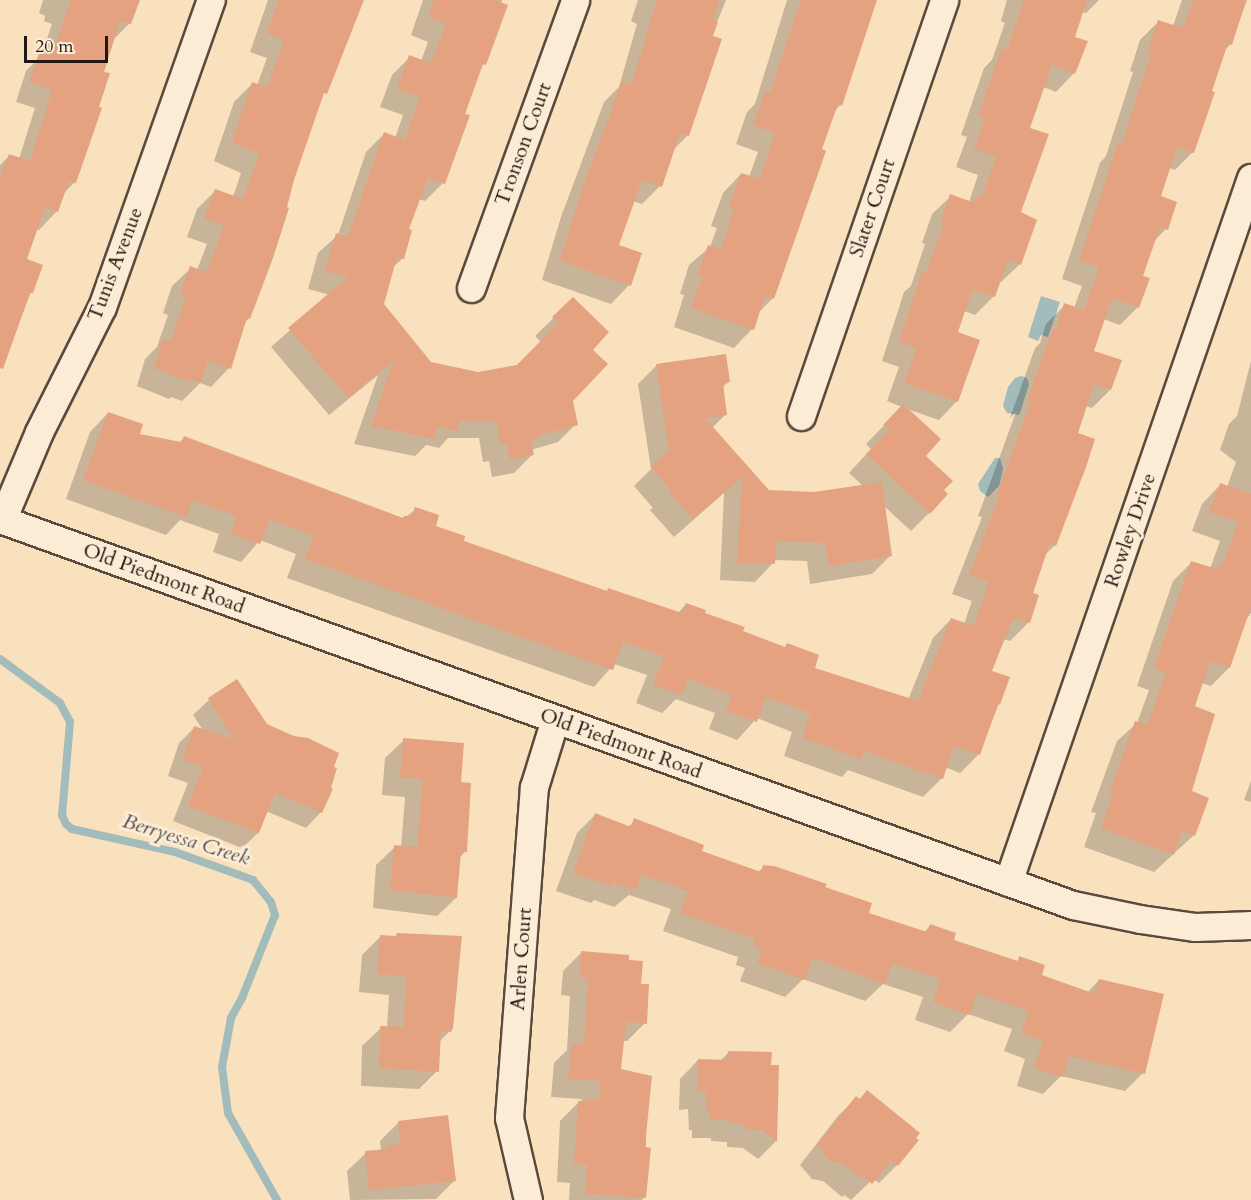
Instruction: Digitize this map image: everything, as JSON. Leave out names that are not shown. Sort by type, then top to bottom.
[{"type":"street","name":"Tunis Avenue","points":[[1,520],[39,432],[102,307],[211,0]]},
{"type":"street","name":"Tronson Court","points":[[471,288],[575,0]]},
{"type":"street","name":"Slater Court","points":[[801,416],[944,0]]},
{"type":"street","name":"Rowley Drive","points":[[1008,882],[1251,178]]},
{"type":"street","name":"Old Piedmont Road","points":[[1,520],[1073,905],[1140,919],[1195,927],[1251,925]]},
{"type":"street","name":"Arlen Court","points":[[528,1200],[508,1118],[534,788],[555,719]]},
{"type":"water","points":[[1041,296],[1060,302],[1048,337],[1041,335],[1038,341],[1028,337]]},
{"type":"water","points":[[1021,376],[1027,378],[1029,384],[1021,410],[1019,415],[1007,413],[1003,406],[1008,387],[1015,378]]},
{"type":"water","points":[[995,458],[1000,458],[1003,469],[999,486],[988,497],[980,491],[978,484]]},
{"type":"building","points":[[71,0],[140,0],[131,24],[120,21],[104,72],[110,73],[99,107],[102,108],[76,183],[69,181],[58,212],[45,208],[27,259],[43,265],[33,293],[30,293],[3,369],[0,368],[0,179],[9,154],[30,161],[52,90],[29,82],[40,50],[53,54]]},
{"type":"building","points":[[279,0],[364,0],[327,94],[324,93],[294,180],[287,207],[289,208],[273,258],[250,319],[247,318],[231,369],[208,361],[201,383],[189,379],[188,382],[154,368],[163,339],[171,341],[186,296],[180,294],[190,266],[207,272],[224,225],[204,218],[215,189],[243,199],[259,154],[232,142],[252,82],[267,87],[284,40],[267,33]]},
{"type":"building","points":[[434,0],[495,0],[508,5],[465,114],[470,115],[445,184],[428,178],[409,229],[412,230],[404,259],[397,257],[384,304],[431,362],[478,372],[517,365],[558,323],[552,317],[573,297],[609,332],[593,350],[608,364],[573,401],[578,425],[537,436],[537,439],[531,440],[534,455],[510,460],[507,444],[501,445],[496,421],[460,421],[458,431],[437,427],[435,439],[371,426],[394,360],[348,398],[288,328],[348,277],[325,271],[336,233],[348,237],[384,132],[405,140],[420,97],[397,89],[409,55],[431,63],[446,24],[428,17]]},
{"type":"building","points":[[657,0],[719,0],[713,20],[718,22],[713,36],[722,39],[689,136],[680,133],[662,187],[642,180],[619,245],[642,253],[631,286],[560,261],[579,198],[622,81],[631,85]]},
{"type":"building","points":[[801,0],[877,0],[842,106],[838,104],[822,149],[826,151],[774,299],[765,296],[754,330],[691,308],[702,277],[697,275],[708,245],[721,249],[734,209],[729,207],[741,173],[760,179],[775,133],[753,125],[765,92],[770,93]]},
{"type":"building","points":[[1024,0],[1087,0],[1075,37],[1088,41],[1075,74],[1052,65],[1030,128],[1049,134],[1021,212],[1037,220],[1021,265],[1008,260],[995,297],[972,290],[958,332],[980,340],[958,402],[904,383],[917,348],[899,342],[922,272],[926,273],[943,226],[940,225],[950,194],[975,203],[978,195],[982,196],[996,157],[974,149],[985,119],[978,116],[1002,48],[1007,50]]},
{"type":"building","points":[[1193,0],[1246,0],[1232,45],[1228,43],[1212,91],[1215,92],[1194,153],[1177,147],[1161,196],[1177,202],[1168,230],[1160,227],[1143,276],[1150,278],[1139,308],[1112,298],[1094,351],[1122,360],[1111,390],[1094,384],[1078,433],[1095,439],[1086,467],[1056,546],[1050,543],[1033,593],[1039,595],[1030,623],[1013,618],[992,671],[1010,677],[1000,705],[998,704],[980,755],[954,746],[943,779],[864,751],[861,759],[802,738],[810,713],[766,697],[757,722],[726,711],[732,695],[688,679],[682,695],[653,685],[664,656],[623,642],[613,670],[305,559],[314,536],[270,519],[260,544],[230,534],[237,516],[192,500],[186,517],[83,480],[108,412],[143,424],[140,434],[181,442],[184,436],[403,518],[412,516],[415,507],[439,515],[436,526],[465,536],[464,541],[607,591],[608,588],[682,613],[686,603],[706,610],[705,613],[745,627],[743,631],[785,647],[787,643],[819,655],[815,668],[918,701],[951,618],[974,626],[989,582],[969,575],[999,498],[996,497],[1032,399],[1026,404],[1053,328],[1056,329],[1064,303],[1084,310],[1099,268],[1079,260],[1118,142],[1122,144],[1151,54],[1147,53],[1158,20],[1183,28]]},
{"type":"building","points":[[726,354],[730,382],[723,384],[727,415],[705,418],[769,490],[814,492],[882,482],[892,556],[829,566],[825,543],[776,541],[775,564],[737,563],[742,477],[693,519],[668,491],[670,489],[651,467],[669,451],[656,364]]},
{"type":"building","points":[[903,404],[941,439],[926,456],[953,481],[944,490],[948,494],[930,514],[866,454],[889,430],[883,425]]},
{"type":"building","points":[[1220,483],[1251,494],[1251,607],[1230,668],[1210,662],[1195,706],[1215,714],[1192,791],[1209,798],[1195,836],[1182,831],[1174,855],[1101,828],[1113,795],[1109,794],[1135,721],[1147,725],[1166,672],[1154,668],[1191,561],[1217,569],[1219,564],[1223,565],[1238,522],[1209,512]]},
{"type":"building","points":[[237,679],[267,724],[294,736],[308,738],[339,753],[334,767],[337,768],[331,788],[333,789],[322,813],[275,793],[259,833],[188,806],[203,767],[183,760],[194,726],[234,739],[208,698]]},
{"type":"building","points":[[403,738],[464,743],[461,782],[471,783],[467,852],[461,852],[457,898],[390,890],[394,845],[417,847],[423,779],[400,777]]},
{"type":"building","points":[[595,813],[631,827],[634,818],[704,845],[702,851],[761,872],[763,865],[774,866],[827,884],[825,887],[872,903],[869,913],[927,932],[930,924],[956,933],[954,940],[1018,961],[1019,956],[1045,965],[1042,975],[1095,994],[1099,979],[1164,994],[1145,1074],[1069,1056],[1063,1077],[1034,1068],[1043,1041],[1021,1033],[1029,1011],[977,993],[970,1015],[933,1002],[940,979],[892,963],[885,984],[813,958],[804,980],[757,963],[762,949],[753,946],[755,939],[680,913],[688,891],[642,875],[637,889],[634,887],[633,890],[612,882],[611,886],[573,873]]},
{"type":"building","points":[[397,933],[462,936],[453,1028],[451,1032],[441,1031],[439,1072],[379,1068],[380,1026],[403,1027],[407,977],[377,974],[380,935],[396,936]]},
{"type":"building","points":[[581,951],[629,955],[629,960],[643,961],[641,984],[649,984],[647,1024],[626,1022],[621,1069],[652,1076],[646,1136],[646,1147],[651,1148],[646,1198],[586,1194],[587,1165],[574,1164],[578,1101],[600,1099],[600,1081],[568,1079],[572,1043],[584,1044],[588,978],[579,977]]},
{"type":"building","points":[[728,1051],[772,1052],[771,1065],[779,1065],[777,1142],[762,1130],[745,1129],[745,1124],[729,1123],[729,1120],[710,1120],[710,1112],[707,1112],[706,1092],[697,1092],[698,1059],[727,1060]]},
{"type":"building","points":[[867,1090],[920,1133],[916,1138],[919,1140],[898,1166],[891,1160],[872,1184],[842,1163],[830,1161],[817,1145],[856,1096],[860,1099]]},
{"type":"building","points":[[448,1115],[456,1181],[369,1190],[365,1151],[387,1149],[386,1146],[400,1144],[398,1121]]},
{"type":"waterway","name":"Berryessa Creek","points":[[0,659],[60,703],[70,722],[62,815],[66,824],[72,829],[175,852],[253,880],[271,902],[275,915],[242,998],[231,1018],[222,1067],[228,1113],[277,1200]]}]
